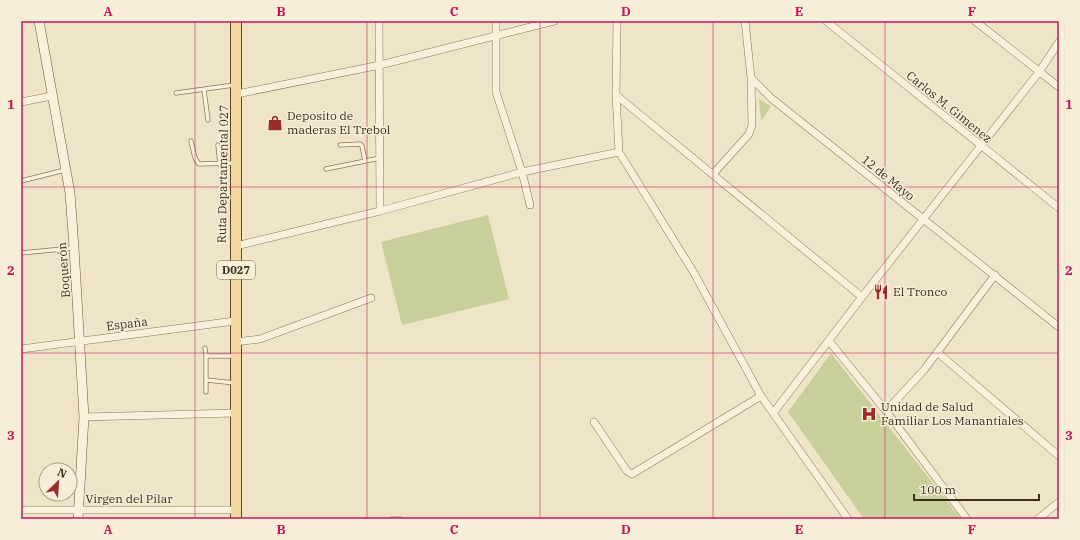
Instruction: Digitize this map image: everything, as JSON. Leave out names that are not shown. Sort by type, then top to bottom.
[{"type":"main road","name":"Ruta Departamental 027","points":[[236,21],[236,515]]},
{"type":"street","name":"Boquerón","points":[[39,21],[70,193],[81,341],[84,417],[78,519]]},
{"type":"street","points":[[379,21],[380,210]]},
{"type":"street","points":[[496,21],[496,92],[522,172],[530,205]]},
{"type":"street","points":[[237,90],[380,65],[554,21]]},
{"type":"street","points":[[617,21],[616,95],[619,152],[694,273],[761,396],[774,412],[848,519]]},
{"type":"street","points":[[713,174],[749,134],[752,125],[751,78],[745,21]]},
{"type":"street","name":"Carlos M. Gimenez","points":[[826,21],[1059,208]]},
{"type":"street","points":[[975,21],[1059,87]]},
{"type":"street","points":[[774,412],[862,296],[1039,72],[1059,42]]},
{"type":"street","name":"12 de Mayo","points":[[751,78],[771,98],[1059,327]]},
{"type":"street","points":[[616,95],[862,296]]},
{"type":"street","points":[[21,102],[52,96]]},
{"type":"street","points":[[236,246],[380,210],[522,172],[619,152]]},
{"type":"street","points":[[886,411],[924,370],[995,275]]},
{"type":"street","points":[[235,342],[260,339],[371,298]]},
{"type":"street","name":"España","points":[[21,349],[235,320]]},
{"type":"street","points":[[829,341],[886,411],[967,519]]},
{"type":"street","points":[[937,352],[1059,456]]},
{"type":"street","points":[[594,422],[628,471],[632,474],[761,396]]},
{"type":"street","points":[[84,417],[236,413]]},
{"type":"street","points":[[1038,519],[1059,502]]},
{"type":"street","name":"Virgen del Pilar","points":[[21,510],[78,509],[236,515]]},
{"type":"lane","points":[[204,90],[208,120]]},
{"type":"lane","points":[[176,93],[204,90],[237,90]]},
{"type":"lane","points":[[191,141],[194,158],[199,164],[220,165],[236,163]]},
{"type":"lane","points":[[340,145],[360,144],[362,146],[365,161]]},
{"type":"lane","points":[[218,145],[220,165]]},
{"type":"lane","points":[[326,169],[380,158]]},
{"type":"lane","points":[[21,181],[66,170]]},
{"type":"lane","points":[[21,253],[74,248]]},
{"type":"lane","points":[[206,348],[206,392]]},
{"type":"lane","points":[[206,356],[236,356]]},
{"type":"lane","points":[[206,380],[236,383]]},
{"type":"lane","points":[[392,519],[400,519]]},
{"type":"green space","points":[[759,99],[771,106],[762,120],[761,120]]},
{"type":"green space","points":[[488,215],[509,299],[402,325],[381,242]]},
{"type":"green space","points":[[831,353],[961,519],[864,519],[788,412]]},
{"type":"place","name":"Deposito de maderas El Trebol","points":[[275,123]]},
{"type":"place","name":"El Tronco","points":[[881,292]]},
{"type":"place","name":"Unidad de Salud Familiar Los Manantiales","points":[[869,414]]}]
